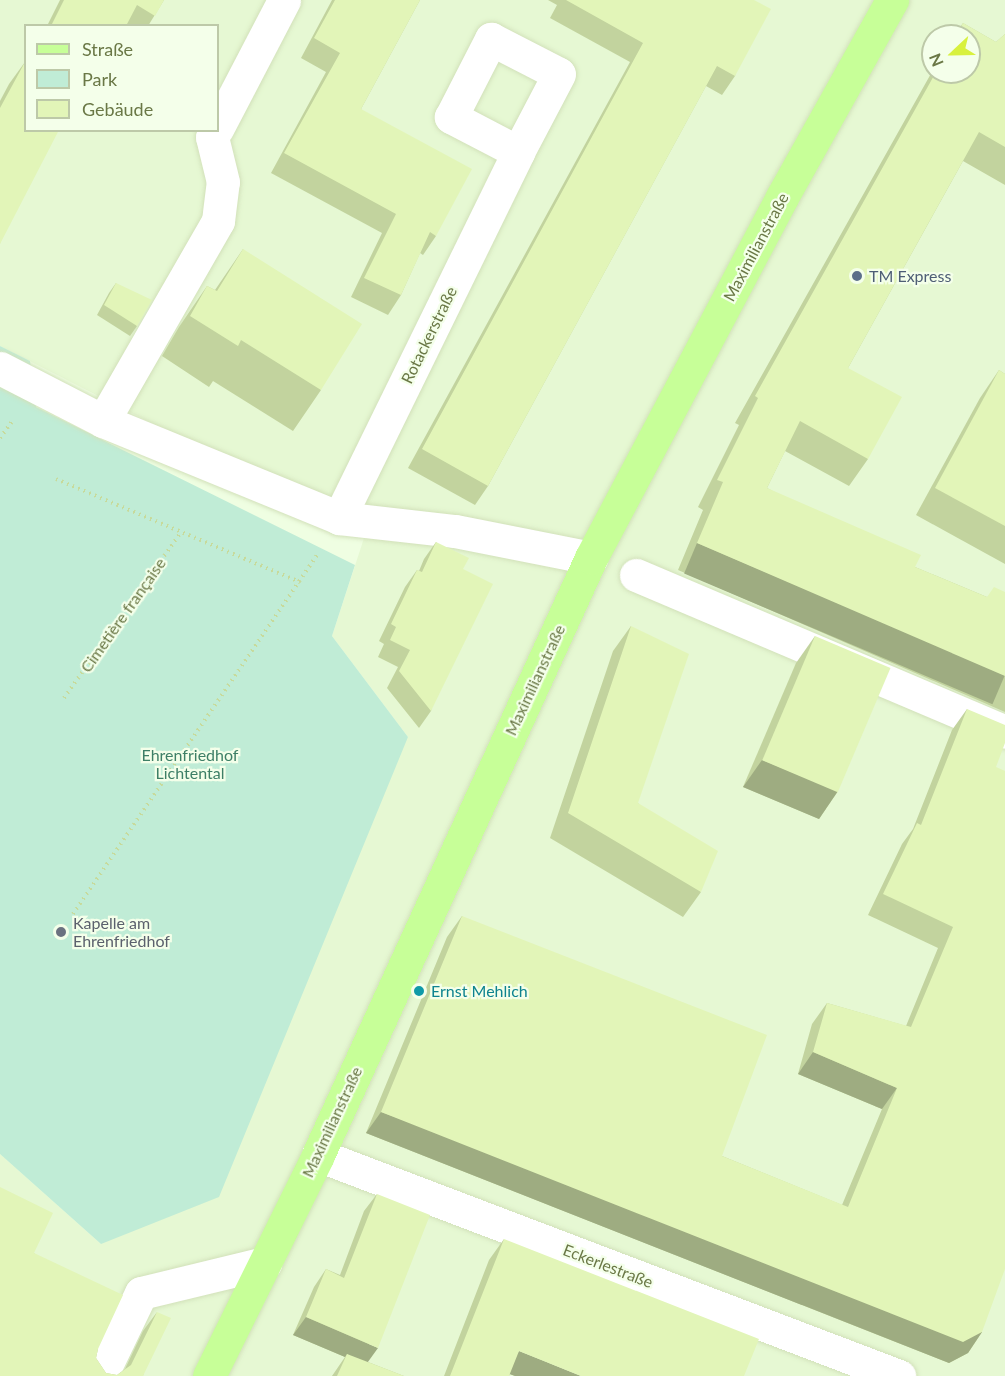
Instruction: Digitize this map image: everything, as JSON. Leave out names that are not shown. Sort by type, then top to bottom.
[{"type":"main road","name":"Maximilianstraße","points":[[209,1376],[318,1155],[591,558],[782,198],[892,0]]},
{"type":"street","points":[[219,118],[284,0]]},
{"type":"street","points":[[103,421],[218,221],[223,182],[212,132]]},
{"type":"street","name":"Rotackerstraße","points":[[339,518],[518,152]]},
{"type":"street","points":[[0,368],[103,421],[339,518],[454,531],[591,558]]},
{"type":"street","points":[[636,575],[1005,732]]},
{"type":"street","name":"Eckerlestraße","points":[[318,1155],[899,1376]]},
{"type":"street","points":[[100,1376],[141,1293],[265,1263]]},
{"type":"path","points":[[56,479],[300,582]]},
{"type":"path","points":[[73,914],[300,582],[339,518]]},
{"type":"path","name":"Cimetière française","points":[[64,698],[181,532]]},
{"type":"shaded area","points":[[0,0],[1005,0],[1005,1376],[0,1376],[0,1154],[101,1244],[408,737],[332,636],[366,532],[0,346]]},
{"type":"green space","name":"Ehrenfriedhof Lichtental","points":[[0,346],[30,361],[36,407],[355,565],[332,636],[408,737],[219,1197],[101,1244],[0,1154]]},
{"type":"building","points":[[64,0],[164,0],[155,16],[137,5],[127,24],[52,24]]},
{"type":"building","points":[[335,0],[420,0],[361,109],[472,169],[436,236],[430,232],[401,295],[364,278],[396,214],[284,153],[340,53],[314,38]]},
{"type":"building","points":[[566,0],[754,0],[771,9],[735,76],[717,66],[488,486],[422,449],[643,43]]},
{"type":"building","points":[[981,33],[996,42],[1005,34],[1005,147],[979,132],[848,368],[902,397],[868,459],[800,421],[767,488],[921,555],[915,567],[987,597],[994,587],[1005,592],[1005,676],[697,543],[723,482],[717,480],[758,398],[755,396],[929,84],[981,84]]},
{"type":"building","points":[[24,64],[24,132],[58,132],[0,244],[0,108]]},
{"type":"building","points":[[243,249],[362,324],[321,390],[241,340],[238,346],[190,316],[207,286],[217,291]]},
{"type":"building","points":[[116,283],[152,300],[137,326],[104,305]]},
{"type":"building","points":[[999,370],[1005,374],[1005,526],[935,488]]},
{"type":"building","points":[[436,542],[469,558],[463,569],[493,584],[431,711],[399,671],[410,650],[390,640],[396,627],[391,624],[417,570],[422,572]]},
{"type":"building","points":[[631,626],[689,654],[638,803],[718,851],[701,892],[568,813]]},
{"type":"building","points":[[815,636],[890,668],[838,792],[762,760]]},
{"type":"building","points":[[967,709],[1005,725],[1005,743],[996,767],[1005,771],[1005,1269],[982,1332],[963,1342],[381,1112],[462,916],[767,1035],[722,1156],[848,1207],[897,1088],[813,1052],[827,1003],[911,1027],[953,927],[883,894],[917,823],[921,825]]},
{"type":"building","points":[[0,1187],[53,1213],[34,1253],[123,1295],[96,1358],[106,1373],[117,1375],[131,1365],[157,1312],[171,1318],[143,1376],[0,1376]]},
{"type":"building","points":[[377,1194],[430,1215],[378,1348],[306,1317],[326,1269],[344,1278]]},
{"type":"building","points":[[504,1239],[759,1339],[744,1376],[581,1376],[519,1351],[509,1376],[450,1376]]},
{"type":"building","points":[[347,1354],[404,1376],[337,1376]]},
{"type":"place","name":"TM Express","points":[[857,276]]},
{"type":"place","name":"Kapelle am Ehrenfriedhof","points":[[61,932]]},
{"type":"place","name":"Ernst Mehlich","points":[[419,991]]}]
